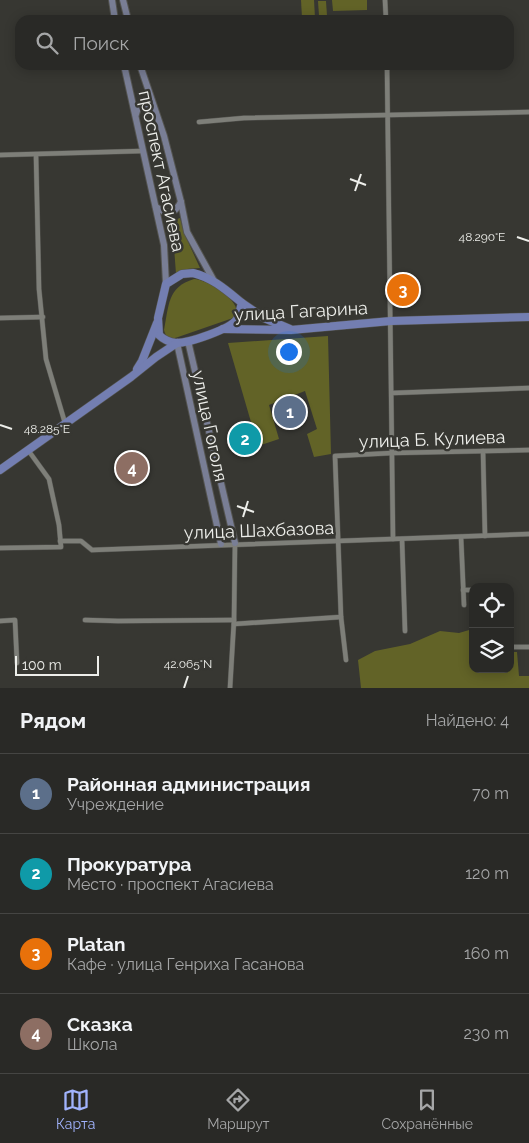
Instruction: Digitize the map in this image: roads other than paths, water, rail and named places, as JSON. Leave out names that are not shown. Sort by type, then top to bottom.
[{"type":"main road","points":[[112,0],[114,15]]},
{"type":"main road","points":[[122,0],[126,15]]},
{"type":"main road","name":"проспект Агасиева","points":[[125,70],[165,254],[166,284]]},
{"type":"main road","name":"проспект Агасиева","points":[[142,70],[166,145],[187,232],[214,281]]},
{"type":"main road","points":[[135,118],[138,107],[142,104],[146,104],[154,109]]},
{"type":"main road","points":[[156,207],[163,213],[170,213],[178,209],[181,202]]},
{"type":"main road","points":[[131,377],[142,361],[158,318],[166,284],[182,274],[193,273],[205,276],[242,303],[237,320],[223,330],[177,343],[165,341],[159,335],[158,318]]},
{"type":"main road","name":"улица Гагарина","points":[[242,303],[264,318],[291,329],[391,321],[529,316]]},
{"type":"main road","name":"улица Гагарина","points":[[223,330],[292,330],[391,321]]},
{"type":"main road","points":[[188,341],[235,543]]},
{"type":"main road","points":[[0,470],[177,343]]},
{"type":"main road","name":"улица Гоголя","points":[[177,343],[220,544]]},
{"type":"street","points":[[385,0],[386,15]]},
{"type":"street","points":[[387,70],[393,539]]},
{"type":"street","points":[[199,122],[244,118],[529,112]]},
{"type":"street","points":[[0,155],[142,151]]},
{"type":"street","points":[[36,155],[38,289],[46,359],[65,423]]},
{"type":"street","points":[[0,318],[42,317]]},
{"type":"street","points":[[392,393],[529,388]]},
{"type":"street","points":[[28,450],[48,479],[59,525],[61,544]]},
{"type":"street","name":"улица Б. Кулиева","points":[[339,541],[335,456],[529,450]]},
{"type":"street","points":[[483,451],[485,536]]},
{"type":"street","name":"улица Шахбазова","points":[[0,548],[81,541],[92,550],[235,543],[461,538],[529,534]]},
{"type":"street","points":[[461,538],[464,605]]},
{"type":"street","points":[[402,539],[405,631]]},
{"type":"street","points":[[339,541],[341,617],[346,660]]},
{"type":"street","points":[[230,688],[234,622],[235,543]]},
{"type":"street","points":[[463,590],[469,590]]},
{"type":"street","points":[[85,620],[234,622],[341,617]]},
{"type":"street","points":[[0,621],[15,620],[17,663]]},
{"type":"street","points":[[514,647],[529,647]]},
{"type":"place","name":"Platan","points":[[403,290]]},
{"type":"place","name":"Районная администрация","points":[[290,412]]},
{"type":"place","name":"Прокуратура","points":[[245,439]]},
{"type":"place","name":"Сказка","points":[[132,468]]}]
